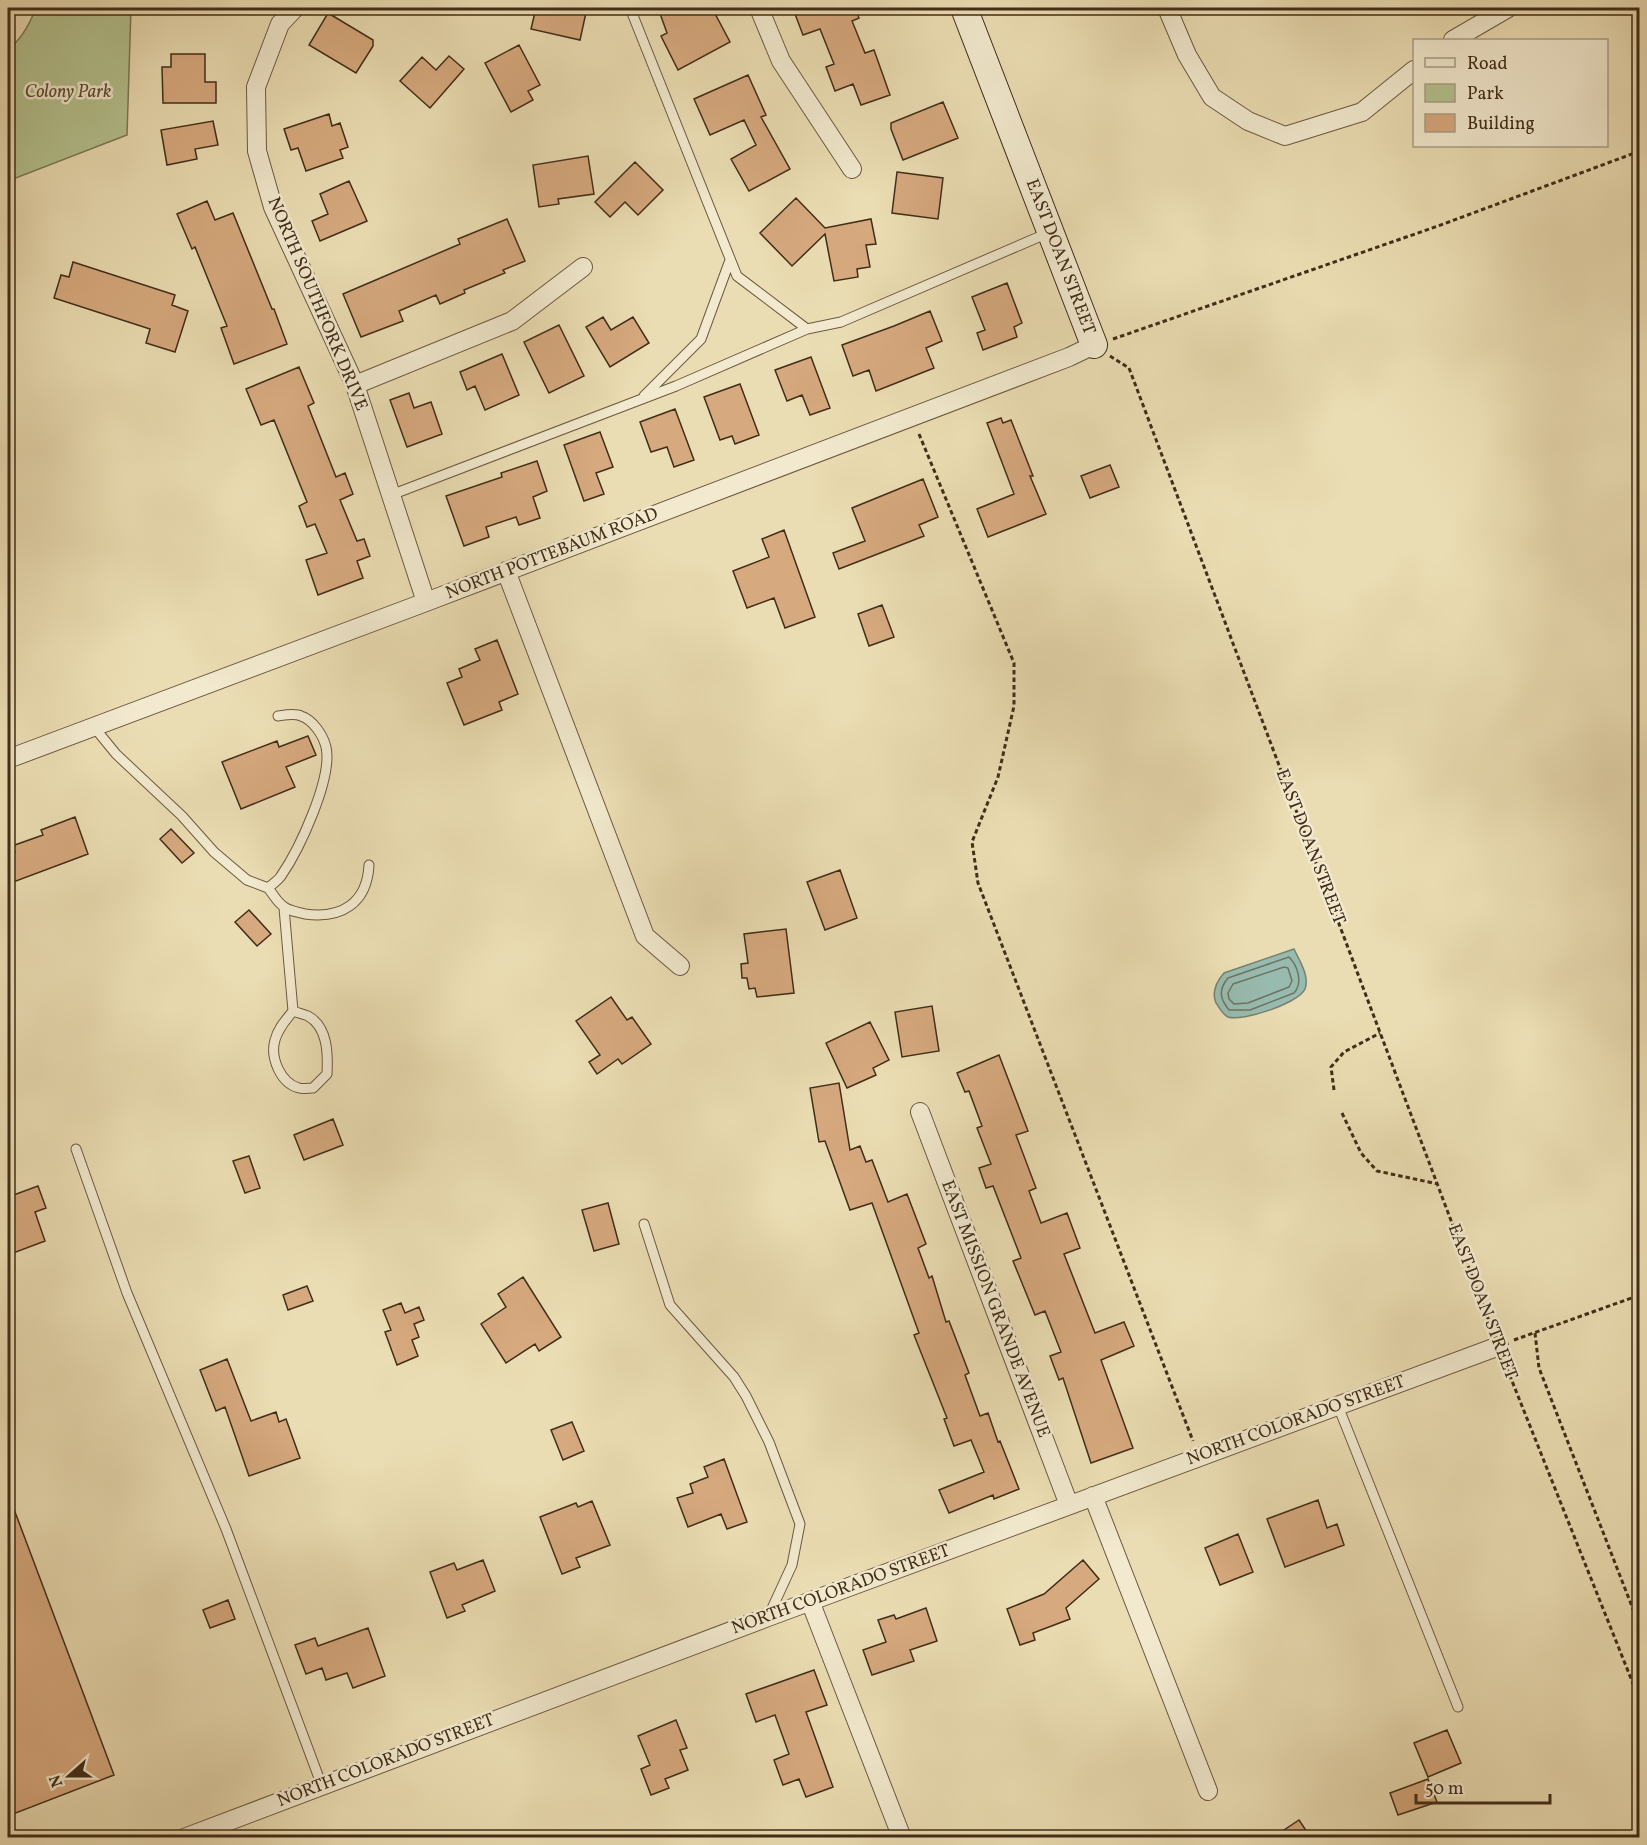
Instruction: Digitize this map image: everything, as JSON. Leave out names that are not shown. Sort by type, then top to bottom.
[{"type":"street","name":"NORTH SOUTHFORK DRIVE","points":[[295,8],[280,24],[256,87],[256,151],[273,207],[355,385],[426,602]]},
{"type":"street","points":[[759,8],[781,61],[852,169]]},
{"type":"street","name":"EAST DOAN STREET","points":[[964,8],[1094,345]]},
{"type":"street","points":[[1167,8],[1187,55],[1212,97],[1248,121],[1285,136],[1362,112],[1413,71]]},
{"type":"street","points":[[1455,39],[1508,8]]},
{"type":"street","points":[[355,385],[512,321],[583,267]]},
{"type":"street","name":"NORTH POTTEBAUM ROAD","points":[[8,759],[506,572],[1069,357],[1094,345]]},
{"type":"street","points":[[506,572],[645,936],[680,966]]},
{"type":"street","name":"EAST MISSION GRANDE AVENUE","points":[[920,1112],[1069,1505]]},
{"type":"street","name":"NORTH COLORADO STREET","points":[[184,1838],[810,1601],[1499,1346]]},
{"type":"street","points":[[1093,1496],[1208,1791]]},
{"type":"street","points":[[810,1601],[903,1838]]},
{"type":"lane","points":[[630,8],[737,276],[807,329]]},
{"type":"lane","points":[[391,495],[640,400],[807,329],[841,322],[1050,232]]},
{"type":"lane","points":[[640,400],[701,339],[730,260]]},
{"type":"lane","points":[[268,888],[280,878],[298,848],[320,792],[325,771],[326,747],[315,724],[300,715],[278,716]]},
{"type":"lane","points":[[94,726],[116,754],[182,816],[214,852],[247,880],[268,888],[284,908],[293,1011],[280,1027],[274,1041],[276,1064],[285,1080],[299,1088],[313,1088],[327,1074],[328,1054],[323,1033],[310,1017],[293,1011]]},
{"type":"lane","points":[[284,908],[317,915],[335,914],[348,908],[360,896],[368,880],[369,865]]},
{"type":"lane","points":[[76,1149],[127,1293],[226,1529],[322,1786]]},
{"type":"lane","points":[[644,1224],[670,1305],[734,1377],[746,1396],[769,1442],[800,1524],[792,1565],[768,1617]]},
{"type":"lane","points":[[1338,1406],[1458,1707]]},
{"type":"path","points":[[1094,345],[1438,226],[1640,151]]},
{"type":"path","name":"EAST DOAN STREET","points":[[1094,345],[1129,368],[1499,1346],[1640,1701]]},
{"type":"path","points":[[912,417],[1014,663],[1014,706],[998,777],[972,842],[978,883],[1199,1457]]},
{"type":"path","points":[[1334,1090],[1331,1067],[1344,1052],[1380,1033]]},
{"type":"path","points":[[1342,1113],[1361,1152],[1377,1171],[1437,1184]]},
{"type":"path","points":[[1499,1346],[1640,1295]]},
{"type":"path","points":[[1535,1333],[1539,1368],[1640,1627]]},
{"type":"green space","name":"Colony Park","points":[[36,8],[131,8],[127,135],[8,181],[8,49],[21,36]]},
{"type":"water","points":[[1294,949],[1306,979],[1305,989],[1301,994],[1270,1010],[1245,1017],[1228,1017],[1223,1013],[1216,1003],[1214,990],[1224,973]]},
{"type":"building","points":[[536,8],[587,8],[580,40],[531,29]]},
{"type":"building","points":[[658,8],[712,8],[730,42],[678,70],[661,36],[667,33]]},
{"type":"building","points":[[812,8],[855,8],[859,18],[852,21],[865,53],[874,50],[890,95],[861,105],[853,84],[835,91],[826,67],[834,64],[820,29],[803,35],[795,14]]},
{"type":"building","points":[[328,13],[373,40],[373,46],[356,73],[309,45]]},
{"type":"building","points":[[519,45],[540,85],[528,91],[533,100],[511,112],[485,63]]},
{"type":"building","points":[[171,54],[205,54],[205,82],[216,82],[216,103],[163,103],[162,67],[171,67]]},
{"type":"building","points":[[449,56],[464,69],[430,108],[400,81],[422,57],[436,70]]},
{"type":"building","points":[[748,75],[766,115],[761,117],[790,169],[749,191],[731,159],[756,145],[744,120],[710,135],[694,99]]},
{"type":"building","points":[[943,102],[958,138],[903,160],[891,129],[891,123]]},
{"type":"building","points":[[329,114],[332,126],[340,123],[348,147],[340,150],[343,158],[306,171],[298,148],[291,150],[284,129]]},
{"type":"building","points":[[213,121],[218,145],[195,149],[197,159],[167,165],[161,130]]},
{"type":"building","points":[[588,156],[594,194],[558,199],[559,204],[539,207],[533,165]]},
{"type":"building","points":[[635,162],[663,190],[638,215],[625,202],[610,217],[595,202]]},
{"type":"building","points":[[897,172],[943,178],[938,219],[892,213]]},
{"type":"building","points":[[349,181],[367,221],[320,241],[312,221],[328,214],[320,194]]},
{"type":"building","points":[[796,198],[825,228],[871,219],[876,244],[866,245],[870,267],[857,269],[858,277],[834,281],[825,234],[792,266],[760,233]]},
{"type":"building","points":[[207,201],[215,220],[233,213],[287,344],[234,364],[221,328],[227,326],[195,247],[192,249],[177,214]]},
{"type":"building","points":[[507,219],[525,261],[503,270],[505,273],[464,290],[465,293],[440,304],[436,295],[399,311],[403,321],[361,337],[343,294],[460,244],[458,239]]},
{"type":"building","points":[[73,262],[175,295],[172,305],[188,311],[175,352],[146,343],[150,329],[54,298],[61,275],[69,277]]},
{"type":"building","points":[[1007,283],[1022,323],[1014,327],[1017,337],[983,350],[977,333],[985,330],[972,297]]},
{"type":"building","points":[[930,311],[942,341],[926,348],[934,368],[876,391],[869,370],[853,376],[842,345]]},
{"type":"building","points":[[603,317],[611,330],[633,317],[649,343],[610,367],[586,327]]},
{"type":"building","points":[[559,325],[584,376],[549,393],[524,342]]},
{"type":"building","points":[[502,354],[519,395],[485,410],[475,386],[467,390],[460,372]]},
{"type":"building","points":[[811,357],[830,408],[810,415],[802,395],[787,401],[775,370]]},
{"type":"building","points":[[299,367],[314,403],[308,406],[336,477],[345,473],[353,494],[340,500],[357,541],[364,539],[370,556],[357,561],[363,578],[318,595],[306,560],[327,553],[315,524],[307,527],[299,506],[307,502],[274,420],[261,425],[246,389]]},
{"type":"building","points":[[740,384],[759,435],[735,444],[732,436],[720,440],[704,397]]},
{"type":"building","points":[[409,393],[414,408],[431,402],[442,434],[407,447],[390,400]]},
{"type":"building","points":[[675,409],[694,460],[674,467],[667,447],[651,452],[640,422]]},
{"type":"building","points":[[1001,418],[1003,423],[1011,420],[1046,514],[988,537],[977,509],[1014,494],[987,423]]},
{"type":"building","points":[[600,432],[613,467],[596,473],[604,494],[584,501],[564,445]]},
{"type":"building","points":[[537,461],[547,491],[533,497],[540,518],[519,525],[516,517],[486,527],[489,537],[464,546],[446,496],[502,477],[501,473]]},
{"type":"building","points":[[1110,465],[1119,487],[1090,498],[1081,476]]},
{"type":"building","points":[[923,479],[938,517],[919,525],[924,536],[839,569],[833,553],[865,541],[852,508]]},
{"type":"building","points":[[784,530],[815,617],[785,628],[774,598],[747,608],[733,571],[769,557],[762,539]]},
{"type":"building","points":[[882,605],[894,637],[869,646],[858,614]]},
{"type":"building","points":[[497,640],[518,694],[499,702],[502,710],[464,725],[447,683],[462,677],[459,669],[480,660],[475,649]]},
{"type":"building","points":[[308,736],[316,755],[286,767],[295,787],[241,809],[222,762],[277,741],[279,747]]},
{"type":"building","points":[[75,817],[88,854],[8,884],[8,855],[15,852],[12,846],[43,835],[41,830]]},
{"type":"building","points":[[171,829],[194,853],[182,863],[160,839]]},
{"type":"building","points":[[840,870],[857,918],[825,930],[807,882]]},
{"type":"building","points":[[249,910],[271,934],[257,946],[235,922]]},
{"type":"building","points":[[786,929],[794,993],[757,997],[755,988],[749,989],[747,978],[742,978],[741,964],[748,963],[744,934]]},
{"type":"building","points":[[611,997],[627,1020],[632,1017],[651,1044],[622,1064],[618,1059],[597,1074],[589,1062],[600,1055],[576,1021]]},
{"type":"building","points":[[932,1006],[939,1051],[902,1057],[895,1012]]},
{"type":"building","points":[[870,1022],[889,1060],[873,1068],[876,1075],[847,1088],[826,1043]]},
{"type":"building","points":[[999,1055],[1028,1131],[1016,1135],[1036,1188],[1029,1191],[1041,1223],[1067,1213],[1080,1248],[1064,1254],[1095,1333],[1124,1322],[1134,1346],[1101,1360],[1133,1448],[1091,1463],[1063,1378],[1059,1380],[1050,1356],[1061,1352],[1045,1311],[1035,1315],[1013,1261],[1021,1258],[993,1186],[986,1188],[979,1168],[991,1164],[977,1128],[982,1126],[969,1091],[965,1092],[957,1073]]},
{"type":"building","points":[[839,1083],[850,1150],[860,1146],[866,1162],[872,1160],[888,1202],[907,1194],[926,1244],[918,1248],[929,1278],[932,1276],[946,1322],[949,1321],[969,1373],[965,1375],[980,1416],[988,1413],[1019,1489],[994,1499],[993,1495],[949,1513],[939,1490],[984,1472],[971,1440],[954,1446],[944,1419],[947,1418],[914,1335],[919,1333],[872,1203],[850,1210],[825,1141],[819,1142],[810,1088]]},
{"type":"building","points":[[333,1119],[343,1145],[304,1160],[294,1135]]},
{"type":"building","points":[[249,1156],[260,1188],[245,1193],[233,1161]]},
{"type":"building","points":[[38,1186],[46,1208],[35,1212],[45,1241],[8,1255],[8,1197]]},
{"type":"building","points":[[608,1203],[619,1244],[594,1251],[582,1210]]},
{"type":"building","points":[[523,1277],[561,1337],[539,1351],[535,1344],[506,1363],[481,1324],[506,1307],[498,1294]]},
{"type":"building","points":[[307,1286],[313,1301],[288,1310],[283,1295]]},
{"type":"building","points":[[401,1303],[405,1313],[419,1307],[424,1320],[414,1324],[419,1337],[412,1340],[418,1356],[397,1365],[385,1332],[391,1330],[383,1310]]},
{"type":"building","points":[[227,1359],[251,1421],[276,1412],[279,1422],[286,1419],[300,1458],[249,1476],[225,1407],[216,1411],[200,1370]]},
{"type":"building","points":[[572,1422],[584,1451],[563,1460],[551,1430]]},
{"type":"building","points":[[724,1459],[747,1522],[727,1529],[721,1514],[688,1527],[677,1498],[693,1493],[690,1484],[708,1477],[704,1467]]},
{"type":"building","points":[[8,1496],[114,1775],[8,1816]]},
{"type":"building","points":[[1318,1500],[1327,1528],[1337,1524],[1344,1545],[1285,1567],[1267,1519]]},
{"type":"building","points":[[592,1501],[610,1545],[576,1558],[580,1567],[562,1574],[540,1517],[576,1503],[578,1507]]},
{"type":"building","points":[[1238,1534],[1253,1572],[1220,1585],[1205,1548]]},
{"type":"building","points":[[483,1560],[495,1591],[462,1605],[465,1611],[447,1618],[430,1572],[454,1563],[457,1570]]},
{"type":"building","points":[[1083,1560],[1099,1579],[1066,1608],[1070,1619],[1033,1633],[1035,1640],[1020,1645],[1007,1609],[1044,1594]]},
{"type":"building","points":[[228,1600],[235,1619],[210,1628],[203,1610]]},
{"type":"building","points":[[926,1608],[937,1641],[910,1650],[914,1661],[872,1675],[863,1650],[886,1642],[878,1620],[894,1615],[896,1619]]},
{"type":"building","points":[[368,1628],[385,1676],[353,1688],[347,1673],[326,1680],[322,1668],[306,1674],[295,1645],[315,1638],[318,1646]]},
{"type":"building","points":[[814,1670],[827,1705],[806,1712],[833,1787],[806,1797],[799,1779],[783,1785],[774,1760],[789,1754],[775,1715],[756,1722],[746,1694]]},
{"type":"building","points":[[676,1720],[687,1748],[680,1750],[688,1770],[665,1779],[669,1788],[651,1795],[641,1769],[650,1765],[638,1736]]},
{"type":"building","points":[[1447,1730],[1461,1763],[1428,1777],[1414,1743]]},
{"type":"building","points":[[1428,1779],[1437,1802],[1398,1815],[1390,1793]]},
{"type":"building","points":[[1299,1820],[1311,1838],[1272,1838]]}]
